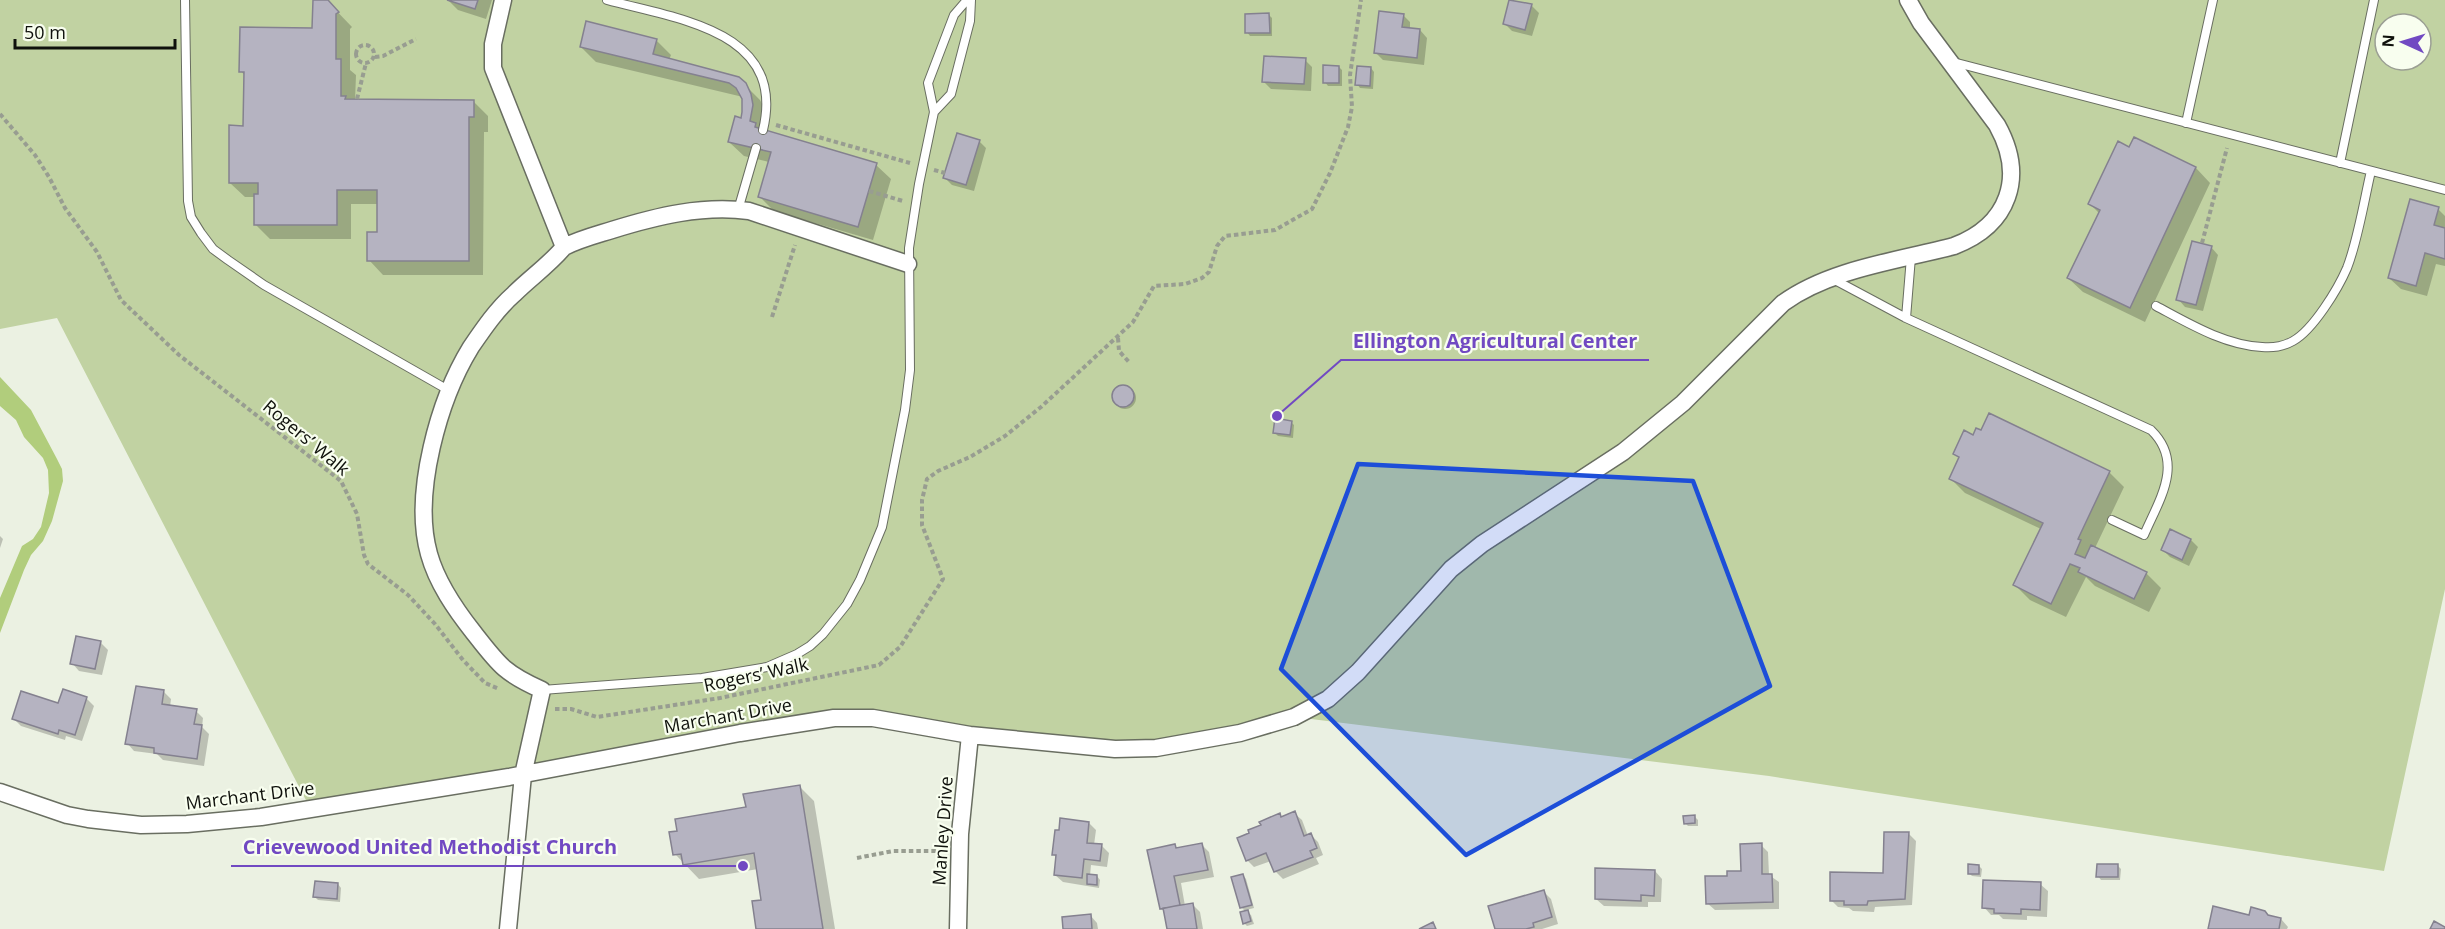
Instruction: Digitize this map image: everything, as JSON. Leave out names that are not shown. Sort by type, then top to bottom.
[{"type":"street","points":[[503,0],[493,44],[493,68],[564,247]]},
{"type":"street","name":"Marchant Drive","points":[[0,792],[67,815],[116,823],[164,825],[261,817],[524,775],[740,733],[834,718],[873,718],[909,722],[970,735],[1114,749],[1156,748],[1230,735],[1276,723],[1311,710],[1347,683],[1451,569],[1482,544],[1563,492],[1640,438],[1683,402],[1783,303],[1800,291],[1830,278],[1973,239],[1996,219],[2007,195],[2010,162],[2004,137],[1966,81],[1921,23],[1908,0]]},
{"type":"street","points":[[508,929],[524,775],[542,690],[515,678],[501,667],[462,618],[438,576],[428,551],[424,523],[427,481],[436,433],[450,392],[470,349],[492,317],[513,294],[564,247],[582,238],[658,216],[692,210],[749,211],[909,264]]},
{"type":"street","name":"Manley Drive","points":[[958,929],[959,852],[970,735]]},
{"type":"lane","points":[[185,0],[188,201],[191,217],[201,233],[213,249],[264,285],[450,392]]},
{"type":"lane","points":[[607,0],[702,26],[741,46],[761,76],[766,96],[764,126]]},
{"type":"lane","points":[[542,690],[702,678],[767,667],[797,654],[823,634],[847,604],[860,580],[882,527],[905,410],[910,370],[909,264],[916,204],[934,112],[928,83],[954,15],[969,0]]},
{"type":"lane","points":[[934,112],[951,94],[970,21],[969,0]]},
{"type":"lane","points":[[2186,123],[2213,0]]},
{"type":"lane","points":[[2340,163],[2374,0]]},
{"type":"lane","points":[[1949,61],[2445,190]]},
{"type":"lane","points":[[738,210],[756,147]]},
{"type":"lane","points":[[2156,306],[2225,339],[2248,346],[2272,346],[2294,340],[2319,314],[2347,267],[2371,171]]},
{"type":"lane","points":[[1906,318],[1911,257]]},
{"type":"lane","points":[[1830,278],[1906,318],[2151,430],[2167,451],[2169,462],[2167,477],[2144,535],[2112,520]]},
{"type":"path","name":"Rogers’ Walk","points":[[538,710],[571,709],[597,717],[720,698],[879,665],[900,647],[943,579],[922,525],[921,501],[927,479],[1005,436],[1041,407],[1133,322],[1154,286],[1195,281],[1209,272],[1217,246],[1225,236],[1275,230],[1311,209],[1330,173],[1348,127],[1353,106],[1350,75],[1361,0]]},
{"type":"path","points":[[375,57],[374,49],[370,46],[360,46],[356,52],[360,62],[371,62],[375,57],[383,56],[416,39]]},
{"type":"path","points":[[357,99],[366,63]]},
{"type":"path","name":"Rogers’ Walk","points":[[0,114],[35,155],[65,208],[98,252],[121,300],[179,355],[341,481],[357,514],[368,564],[408,595],[485,683],[507,693]]},
{"type":"path","points":[[764,126],[945,173]]},
{"type":"path","points":[[2202,243],[2231,134]]},
{"type":"path","points":[[869,191],[916,204]]},
{"type":"path","points":[[772,317],[800,228]]},
{"type":"path","points":[[1119,336],[1117,344],[1119,351],[1129,362]]},
{"type":"path","points":[[857,858],[893,851],[959,852]]},
{"type":"highlighted area","points":[[1358,464],[1693,481],[1770,686],[1466,855],[1281,669]]},
{"type":"shaded area","points":[[0,0],[2445,0],[2445,589],[2384,871],[1769,776],[1295,717],[1156,748],[873,718],[310,808],[57,318],[0,329]]},
{"type":"shaded area","points":[[0,377],[31,410],[62,469],[63,481],[52,521],[43,541],[31,555],[24,570],[0,633],[0,598],[22,546],[33,539],[41,527],[49,493],[48,470],[43,458],[24,437],[16,420],[0,406]]},
{"type":"building","points":[[313,0],[328,0],[339,12],[336,14],[336,59],[341,59],[341,96],[346,96],[345,99],[474,100],[474,117],[469,117],[469,261],[367,261],[367,232],[377,232],[377,190],[337,190],[337,225],[254,225],[254,194],[258,194],[258,183],[229,183],[229,125],[243,126],[244,72],[239,72],[240,27],[312,28]]},
{"type":"building","points":[[447,0],[478,0],[475,9]]},
{"type":"building","points":[[1509,0],[1532,4],[1525,30],[1503,24]]},
{"type":"building","points":[[1379,11],[1404,14],[1402,27],[1420,29],[1417,58],[1374,53]]},
{"type":"building","points":[[1269,13],[1270,33],[1245,33],[1245,14]]},
{"type":"building","points":[[586,21],[657,39],[653,54],[739,77],[746,83],[751,94],[753,105],[750,121],[756,123],[755,127],[877,163],[858,227],[758,197],[771,152],[728,142],[735,116],[741,118],[742,112],[742,99],[736,88],[729,83],[580,47]]},
{"type":"building","points":[[1264,56],[1306,58],[1304,84],[1262,82]]},
{"type":"building","points":[[1323,65],[1339,66],[1339,83],[1323,83]]},
{"type":"building","points":[[1357,66],[1371,67],[1370,86],[1355,85]]},
{"type":"building","points":[[957,133],[980,140],[966,185],[943,178]]},
{"type":"building","points":[[2134,137],[2196,167],[2130,308],[2067,278],[2100,210],[2088,204],[2118,141],[2129,147]]},
{"type":"building","points":[[2410,199],[2439,207],[2434,225],[2445,228],[2445,259],[2425,253],[2416,286],[2388,278]]},
{"type":"building","points":[[2192,241],[2212,246],[2196,305],[2176,300]]},
{"type":"building","points":[[1123,385],[1133,392],[1134,396],[1127,406],[1123,407],[1113,400],[1112,396],[1119,386]]},
{"type":"building","points":[[1989,413],[2110,471],[2078,539],[2081,540],[2075,554],[2085,558],[2091,545],[2147,572],[2134,599],[2078,572],[2080,568],[2070,564],[2051,604],[2013,585],[2043,523],[1949,479],[1959,457],[1953,454],[1964,430],[1973,435],[1976,428],[1981,430]]},
{"type":"building","points":[[1275,418],[1292,421],[1290,435],[1273,433]]},
{"type":"building","points":[[2170,529],[2191,539],[2182,560],[2161,550]]},
{"type":"building","points":[[76,636],[101,641],[95,669],[70,664]]},
{"type":"building","points":[[136,686],[164,690],[162,704],[197,709],[194,724],[202,725],[197,759],[154,753],[154,748],[125,744]]},
{"type":"building","points":[[63,689],[87,697],[75,735],[59,730],[58,734],[12,719],[21,691],[58,703]]},
{"type":"building","points":[[800,785],[823,929],[756,929],[752,901],[761,900],[754,853],[683,865],[681,854],[673,855],[669,832],[677,831],[675,819],[746,807],[743,794]]},
{"type":"building","points":[[1295,811],[1304,836],[1311,833],[1317,848],[1310,851],[1313,857],[1274,872],[1266,853],[1246,861],[1237,838],[1261,825],[1259,822],[1280,813],[1281,817]]},
{"type":"building","points":[[1695,815],[1695,823],[1684,824],[1683,816]]},
{"type":"building","points":[[1060,818],[1089,822],[1087,843],[1102,844],[1100,861],[1084,859],[1082,878],[1054,875],[1056,855],[1052,855],[1055,830],[1059,830]]},
{"type":"building","points":[[1884,832],[1909,832],[1905,899],[1868,901],[1867,905],[1844,905],[1844,901],[1830,901],[1830,872],[1883,873]]},
{"type":"building","points":[[1202,843],[1208,870],[1174,876],[1180,905],[1160,909],[1147,850],[1175,844],[1176,848]]},
{"type":"building","points":[[1762,843],[1762,874],[1772,874],[1773,902],[1706,904],[1705,876],[1727,876],[1727,871],[1741,871],[1740,844]]},
{"type":"building","points":[[1968,864],[1979,865],[1979,874],[1968,874]]},
{"type":"building","points":[[2097,864],[2118,864],[2118,877],[2096,877]]},
{"type":"building","points":[[1595,868],[1655,870],[1654,896],[1641,895],[1641,901],[1595,899]]},
{"type":"building","points":[[1087,874],[1097,875],[1097,885],[1087,884]]},
{"type":"building","points":[[1243,874],[1252,905],[1240,908],[1231,877]]},
{"type":"building","points":[[1983,880],[2041,882],[2040,910],[2021,909],[2021,914],[1994,913],[1994,909],[1982,908]]},
{"type":"building","points":[[315,881],[338,883],[337,899],[313,897]]},
{"type":"building","points":[[1544,890],[1552,917],[1533,923],[1534,927],[1526,929],[1495,929],[1488,906]]},
{"type":"building","points":[[1193,903],[1197,929],[1167,929],[1163,908]]},
{"type":"building","points":[[2213,906],[2249,915],[2251,907],[2265,911],[2268,915],[2281,918],[2279,929],[2208,929]]},
{"type":"building","points":[[1248,910],[1251,921],[1243,924],[1240,912]]},
{"type":"building","points":[[1091,914],[1092,929],[1063,929],[1062,917]]},
{"type":"building","points":[[2434,921],[2445,927],[2445,929],[2430,929]]},
{"type":"building","points":[[1433,922],[1436,929],[1419,929]]},
{"type":"place","name":"Ellington Agricultural Center","points":[[1277,416]]},
{"type":"place","name":"Crievewood United Methodist Church","points":[[743,866]]}]
